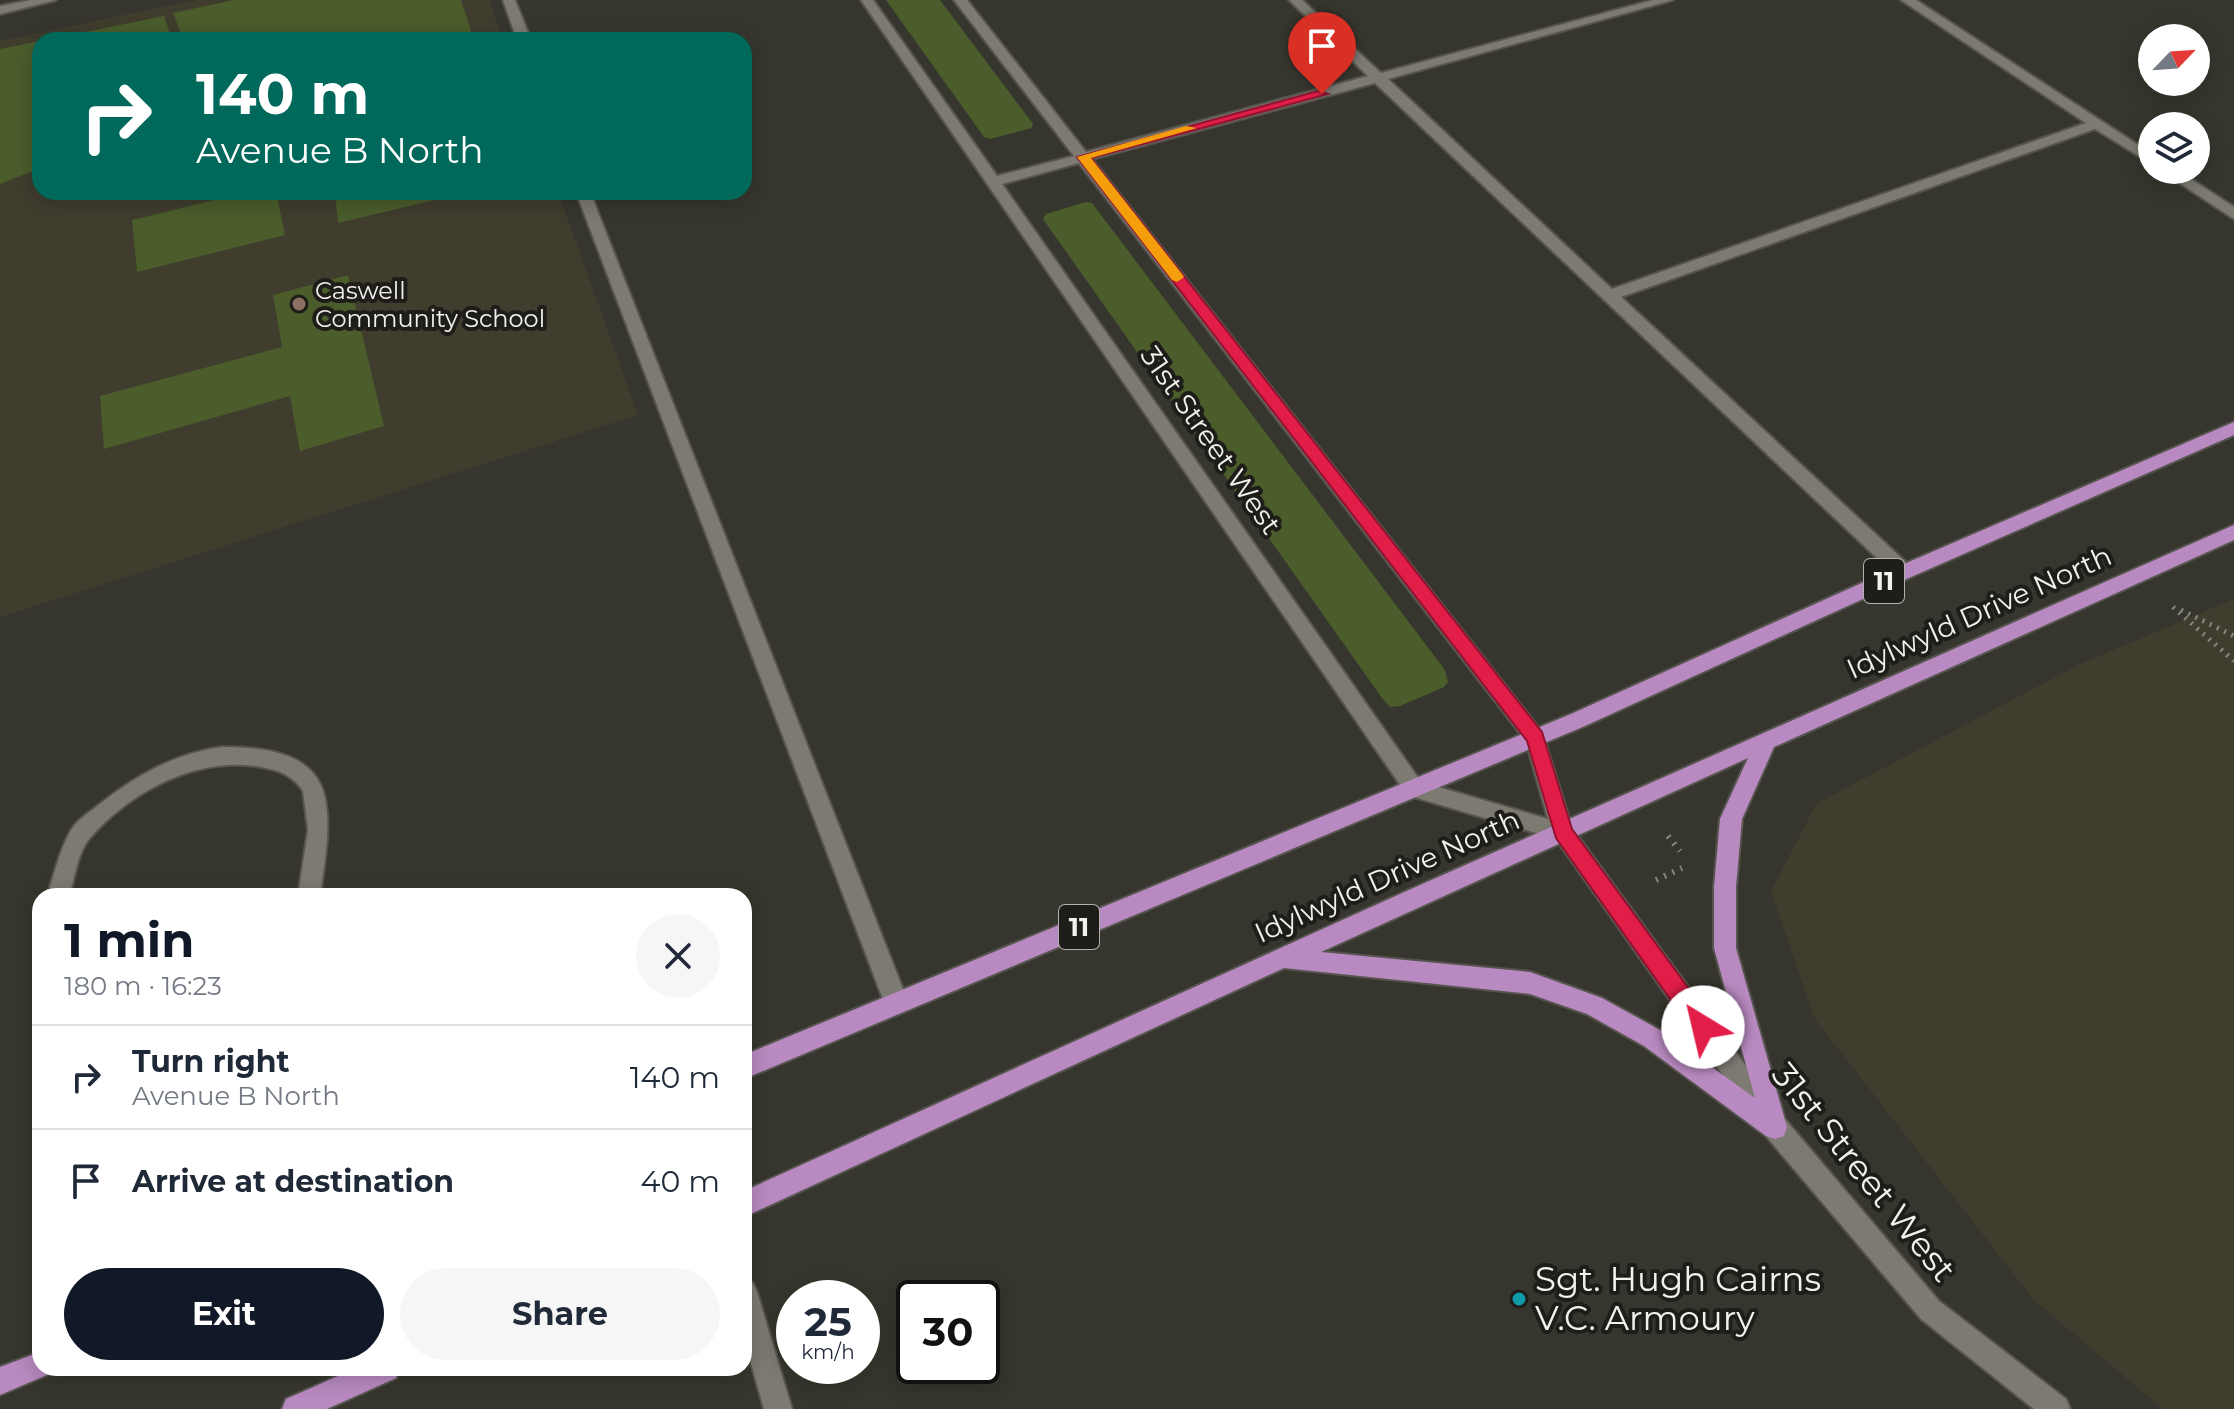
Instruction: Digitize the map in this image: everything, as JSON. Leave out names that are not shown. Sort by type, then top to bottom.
[{"type":"main road","name":"11","points":[[752,1064],[1535,738],[2234,428]]},
{"type":"main road","name":"Idylwyld Drive North","points":[[752,1200],[1283,958],[2234,532]]},
{"type":"main road","points":[[1765,744],[1731,819],[1725,887],[1725,948],[1775,1127]]},
{"type":"main road","points":[[1283,958],[1530,983],[1594,1006],[1652,1038],[1775,1127]]},
{"type":"main road","points":[[0,1381],[32,1368]]},
{"type":"main road","points":[[296,1409],[368,1376]]},
{"type":"street","points":[[0,10],[50,0]]},
{"type":"street","points":[[509,0],[521,32]]},
{"type":"street","name":"31st Street West","points":[[867,0],[1414,789]]},
{"type":"street","name":"31st Street West","points":[[960,0],[1535,738],[1563,832],[1775,1127],[1930,1310],[2056,1409]]},
{"type":"street","points":[[1295,0],[1904,572]]},
{"type":"street","points":[[992,182],[1667,0]]},
{"type":"street","points":[[1907,0],[2138,151]]},
{"type":"street","points":[[1607,296],[2097,124]]},
{"type":"street","points":[[2188,184],[2234,214]]},
{"type":"street","points":[[586,200],[896,1002]]},
{"type":"street","points":[[61,888],[80,834],[128,793],[160,772],[193,759],[242,754],[284,762],[301,773],[314,792],[318,820],[310,888]]},
{"type":"street","points":[[1414,789],[1563,832]]},
{"type":"street","points":[[752,1320],[778,1409]]},
{"type":"path","points":[[2234,636],[2173,606],[2234,661]]},
{"type":"path","points":[[1656,880],[1690,864]]},
{"type":"shaded area","name":"Caswell Community School","points":[[196,0],[489,0],[500,32],[43,32]]},
{"type":"shaded area","name":"Caswell Community School","points":[[32,34],[32,200],[561,200],[638,415],[0,617],[0,41]]},
{"type":"shaded area","points":[[2234,599],[2234,1409],[2163,1409],[2034,1300],[1815,1019],[1771,892],[1816,804],[2078,665]]},
{"type":"green space","points":[[234,0],[461,0],[471,32],[181,32],[173,13]]},
{"type":"green space","points":[[886,0],[940,0],[1033,124],[1032,128],[990,139],[984,137]]},
{"type":"green space","points":[[164,16],[169,32],[85,32]]},
{"type":"green space","points":[[32,43],[32,171],[0,184],[0,49]]},
{"type":"green space","points":[[215,200],[278,200],[285,235],[137,272],[132,220]]},
{"type":"green space","points":[[336,200],[434,200],[338,223]]},
{"type":"green space","points":[[1092,203],[1445,670],[1448,682],[1444,687],[1400,706],[1390,707],[1382,698],[1043,219],[1046,214]]},
{"type":"green space","points":[[348,275],[384,426],[300,451],[290,396],[104,449],[100,396],[282,347],[273,295]]},
{"type":"slow traffic","points":[[1177,277],[1083,157],[1191,128]]},
{"type":"place","name":"Caswell Community School","points":[[299,304]]},
{"type":"place","name":"Sgt. Hugh Cairns V.C. Armoury","points":[[1519,1299]]},
{"type":"route","points":[[1322,94],[1083,157],[1535,738],[1563,832],[1703,1027]]}]
